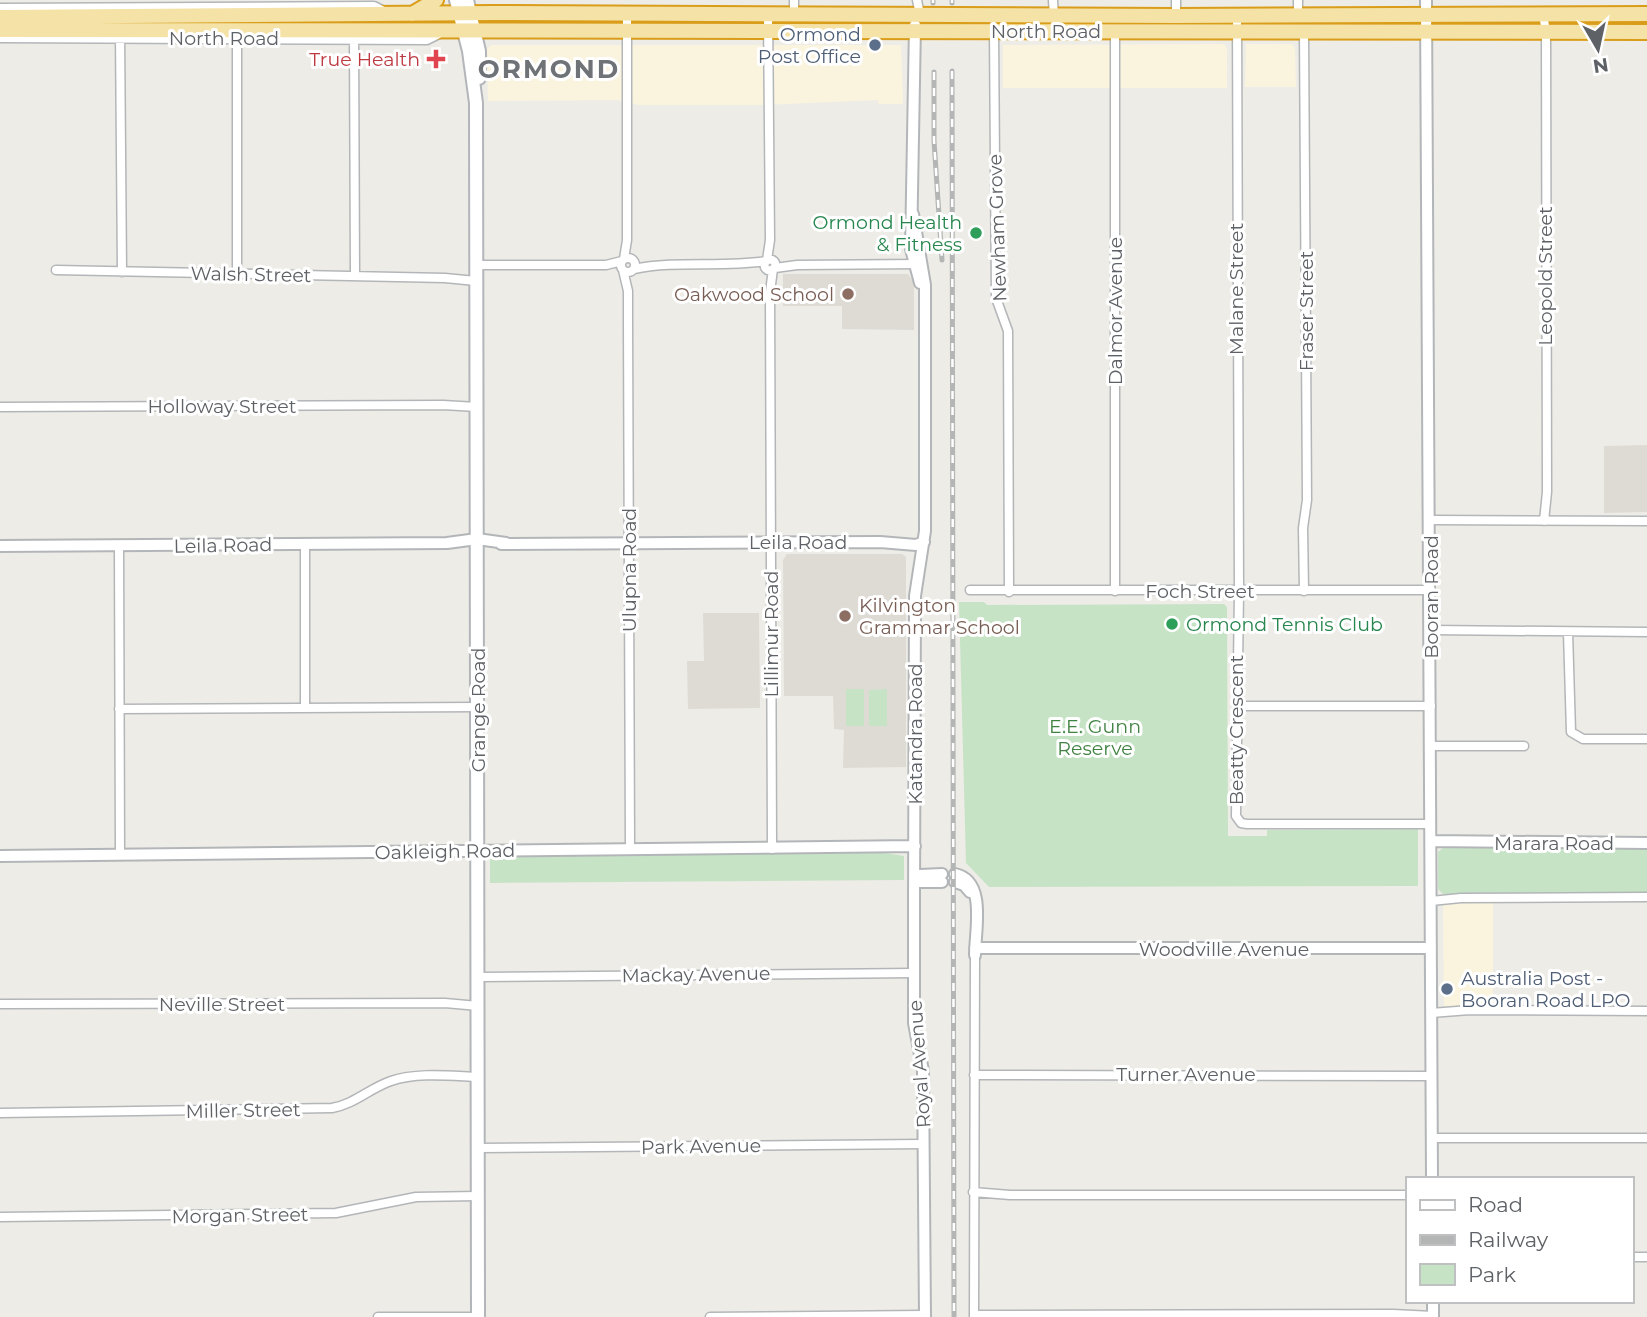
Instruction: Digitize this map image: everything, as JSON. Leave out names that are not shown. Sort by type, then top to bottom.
[{"type":"highway","points":[[412,15],[436,0]]},
{"type":"highway","name":"North Road","points":[[0,17],[190,13],[354,28],[393,15],[412,15],[463,7],[520,13],[562,8],[627,14],[670,8],[768,14],[794,7],[916,15],[1298,16],[1374,15],[1426,7],[1543,14],[1647,14]]},
{"type":"highway","name":"North Road","points":[[0,30],[120,34],[190,13],[237,33],[354,28],[470,31],[1647,32]]},
{"type":"highway","points":[[520,13],[521,31]]},
{"type":"highway","points":[[1374,15],[1374,32]]},
{"type":"main road","name":"Grange Road","points":[[463,7],[470,31],[476,103],[476,1317]]},
{"type":"street","points":[[916,15],[917,0]]},
{"type":"street","points":[[1053,0],[1054,31]]},
{"type":"street","points":[[1176,0],[1177,16]]},
{"type":"street","points":[[1298,0],[1298,16]]},
{"type":"street","name":"North Road","points":[[0,8],[190,13],[373,6],[393,15]]},
{"type":"street","name":"Booran Road","points":[[1426,7],[1431,523],[1432,1177]]},
{"type":"street","name":"Ulupna Road","points":[[627,14],[630,849]]},
{"type":"street","name":"Lillimur Road","points":[[768,14],[772,849]]},
{"type":"street","name":"Leopold Street","points":[[1543,14],[1547,521]]},
{"type":"street","name":"Katandra Road","points":[[915,849],[916,574],[924,523],[923,303],[913,214],[912,31],[916,15]]},
{"type":"street","name":"Malane Street","points":[[1237,16],[1237,591]]},
{"type":"street","points":[[354,28],[355,276]]},
{"type":"street","name":"Newham Grove","points":[[994,31],[996,298],[1008,331],[1009,592]]},
{"type":"street","name":"Dalmor Avenue","points":[[1115,31],[1115,591]]},
{"type":"street","name":"Fraser Street","points":[[1304,32],[1307,500],[1303,528],[1304,591]]},
{"type":"street","points":[[237,33],[237,274]]},
{"type":"street","name":"North Road","points":[[0,38],[237,33]]},
{"type":"street","points":[[120,34],[122,272]]},
{"type":"street","name":"Walsh Street","points":[[57,271],[445,278],[606,265],[919,264]]},
{"type":"street","name":"Holloway Street","points":[[0,407],[477,405]]},
{"type":"street","points":[[1431,523],[1647,521]]},
{"type":"street","name":"Leila Road","points":[[0,546],[920,542]]},
{"type":"street","points":[[305,544],[305,708]]},
{"type":"street","points":[[119,546],[120,855]]},
{"type":"street","name":"Foch Street","points":[[970,590],[1431,590]]},
{"type":"street","name":"Beatty Crescent","points":[[1237,591],[1236,813],[1241,822],[1431,824]]},
{"type":"street","points":[[1568,632],[1571,732],[1583,739],[1647,739]]},
{"type":"street","points":[[1431,633],[1647,632]]},
{"type":"street","points":[[1237,706],[1431,706]]},
{"type":"street","points":[[119,709],[478,707]]},
{"type":"street","points":[[1431,746],[1524,746]]},
{"type":"street","name":"Marara Road","points":[[1431,844],[1647,843]]},
{"type":"street","name":"Oakleigh Road","points":[[0,856],[630,849],[915,849]]},
{"type":"street","name":"Royal Avenue","points":[[915,849],[915,1030],[923,1071],[925,1316]]},
{"type":"street","points":[[914,878],[942,878]]},
{"type":"street","points":[[955,878],[975,900],[972,1195],[974,1316],[1393,1314],[1433,1311]]},
{"type":"street","points":[[1431,898],[1647,898]]},
{"type":"street","name":"Woodville Avenue","points":[[975,951],[1430,948]]},
{"type":"street","name":"Mackay Avenue","points":[[478,977],[914,973]]},
{"type":"street","name":"Neville Street","points":[[0,1004],[478,1003]]},
{"type":"street","points":[[1431,1010],[1647,1011]]},
{"type":"street","name":"Turner Avenue","points":[[974,1075],[1432,1074]]},
{"type":"street","name":"Miller Street","points":[[0,1112],[332,1108],[354,1101],[381,1085],[398,1079],[478,1077]]},
{"type":"street","points":[[1432,1138],[1647,1139]]},
{"type":"street","name":"Park Avenue","points":[[478,1148],[924,1144]]},
{"type":"street","points":[[972,1195],[1406,1194]]},
{"type":"street","name":"Morgan Street","points":[[0,1217],[331,1214],[416,1197],[478,1196]]},
{"type":"street","points":[[710,1317],[925,1316]]},
{"type":"street","points":[[378,1317],[476,1317]]},
{"type":"shaded area","points":[[1224,44],[1227,48],[1227,88],[1003,88],[1003,45]]},
{"type":"shaded area","points":[[1246,44],[1292,44],[1295,48],[1296,87],[1245,87]]},
{"type":"shaded area","points":[[491,45],[901,45],[903,104],[879,104],[878,100],[761,105],[639,105],[617,100],[488,101],[487,49]]},
{"type":"shaded area","name":"Oakwood School","points":[[783,274],[908,274],[914,283],[914,330],[842,329],[842,306],[783,306]]},
{"type":"shaded area","points":[[1647,445],[1647,512],[1604,513],[1604,446]]},
{"type":"shaded area","name":"Kilvington Grammar School","points":[[787,554],[902,554],[906,557],[906,767],[843,768],[844,730],[834,729],[833,696],[784,696],[783,560]]},
{"type":"shaded area","points":[[703,613],[759,613],[760,708],[688,709],[687,661],[704,661]]},
{"type":"shaded area","points":[[1493,893],[1493,1014],[1444,1015],[1443,894]]},
{"type":"green space","name":"E.E. Gunn Reserve","points":[[959,602],[984,602],[987,605],[1224,604],[1227,607],[1228,836],[1267,836],[1267,830],[1418,829],[1418,886],[989,887],[966,863]]},
{"type":"green space","points":[[846,689],[864,689],[864,726],[846,726]]},
{"type":"green space","points":[[887,689],[887,726],[869,726],[869,690]]},
{"type":"green space","points":[[1647,847],[1647,893],[1443,894],[1438,889],[1438,852],[1443,848]]},
{"type":"green space","points":[[880,852],[904,856],[904,880],[490,883],[490,856]]},
{"type":"railway","points":[[952,71],[954,1317]]},
{"type":"railway","points":[[934,72],[934,141],[942,260]]},
{"type":"place","name":"Ormond Post Office","points":[[875,45]]},
{"type":"place","name":"True Health","points":[[436,59]]},
{"type":"place","name":"Ormond Health & Fitness","points":[[976,233]]},
{"type":"place","name":"Oakwood School","points":[[848,294]]},
{"type":"place","name":"Kilvington Grammar School","points":[[845,616]]},
{"type":"place","name":"Ormond Tennis Club","points":[[1172,624]]},
{"type":"place","name":"Australia Post - Booran Road LPO","points":[[1447,989]]},
{"type":"district","name":"ORMOND","points":[[549,69]]}]
